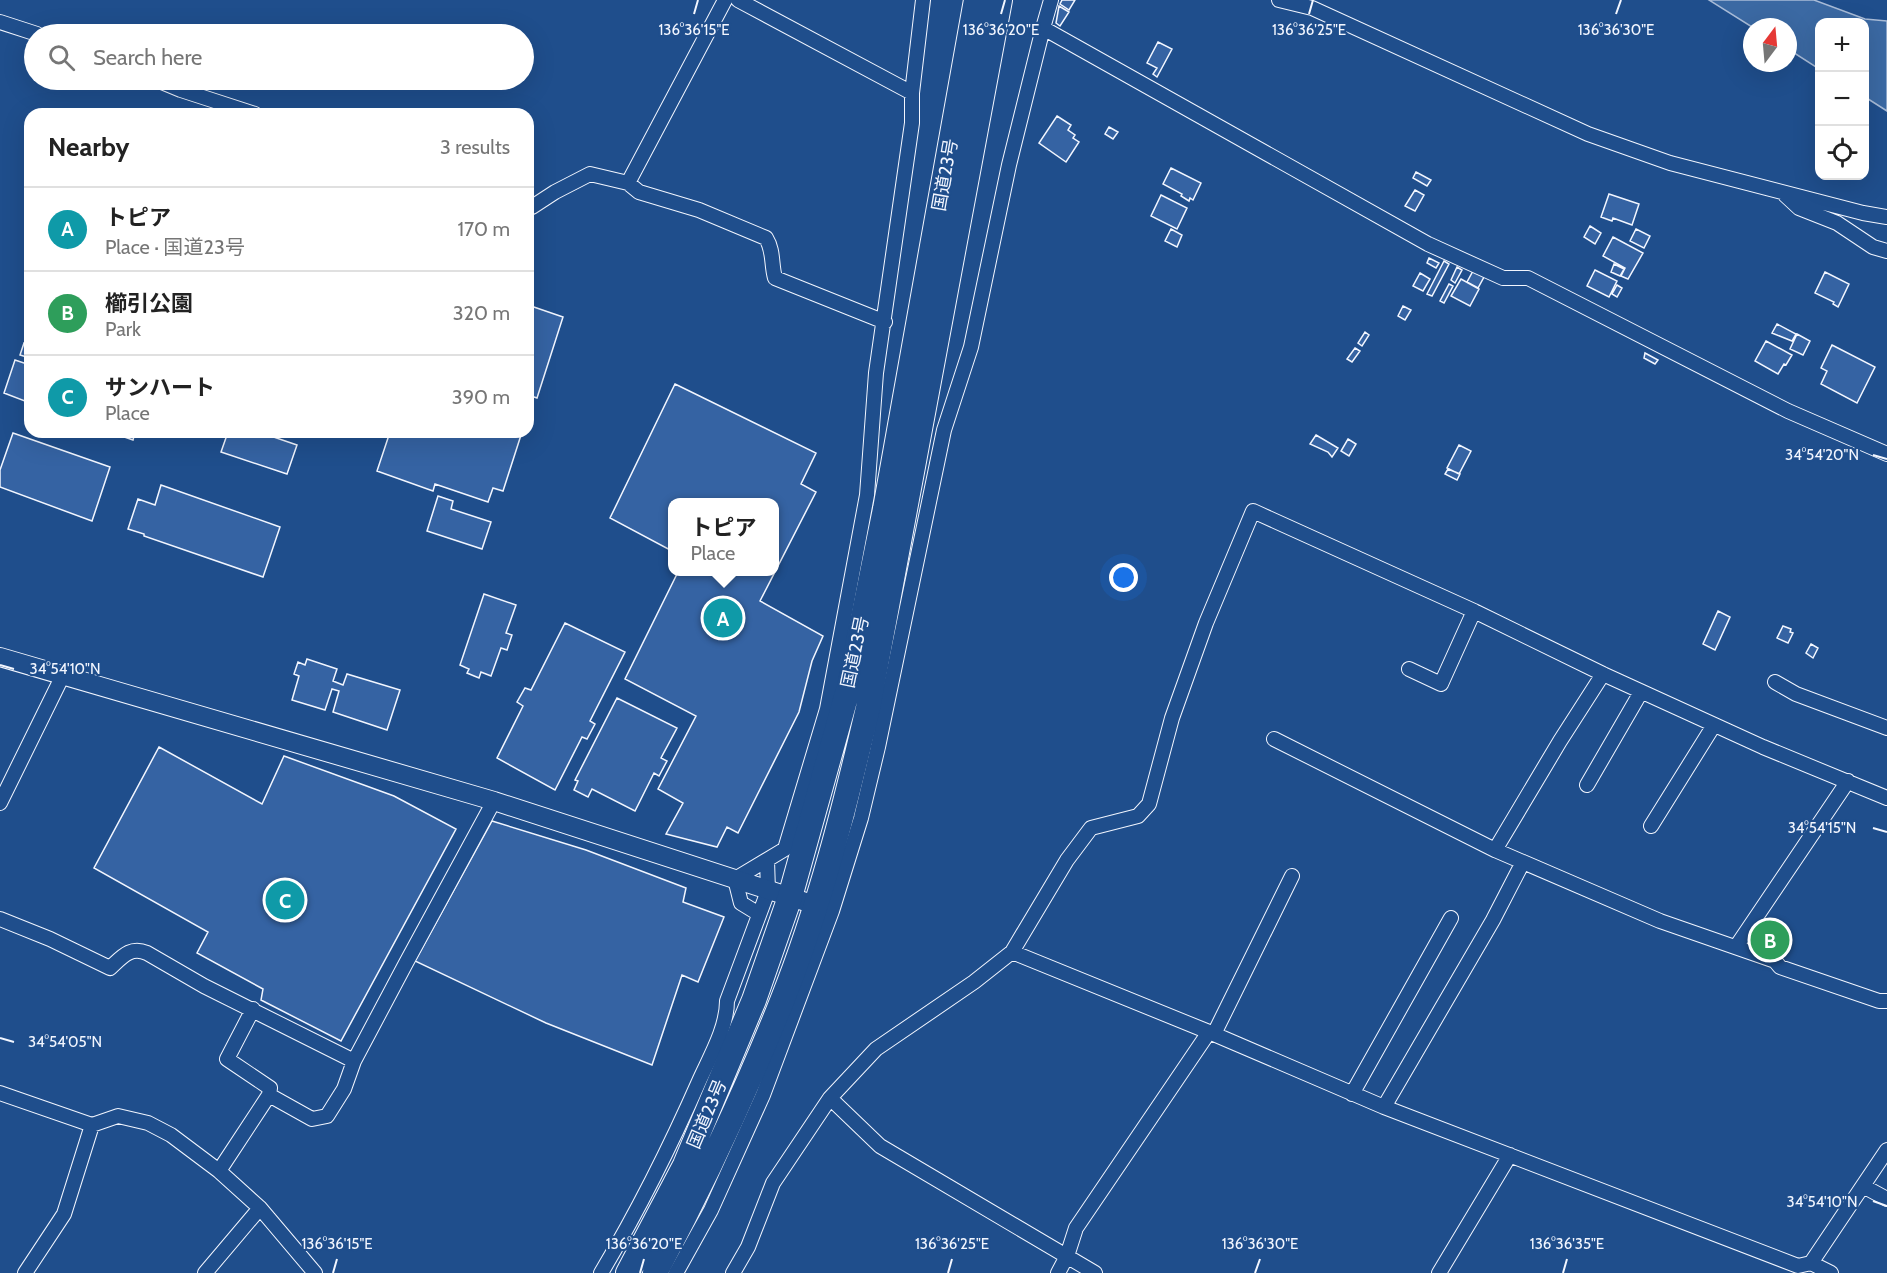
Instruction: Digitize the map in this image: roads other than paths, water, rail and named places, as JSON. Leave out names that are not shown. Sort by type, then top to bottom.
[{"type":"highway","name":"国道23号","points":[[628,1273],[685,1165],[849,686],[885,508],[976,0]]},
{"type":"highway","name":"国道23号","points":[[655,1273],[735,1113],[783,999],[815,905],[848,792],[868,708],[1000,0]]},
{"type":"street","points":[[628,183],[725,0]]},
{"type":"street","points":[[738,0],[912,93]]},
{"type":"street","points":[[735,879],[785,849],[827,709],[867,495],[876,373],[912,123],[912,93],[923,0]]},
{"type":"street","points":[[676,1273],[711,1210],[763,1095],[832,910],[861,818],[944,430],[971,346],[1009,165],[1051,0]]},
{"type":"street","points":[[1279,0],[1312,8],[1588,135],[1670,163],[1863,213],[1887,217]]},
{"type":"street","points":[[0,22],[24,30]]},
{"type":"street","points":[[1043,28],[1428,244],[1503,278],[1528,278],[1788,411],[1887,454]]},
{"type":"street","points":[[181,90],[236,108]]},
{"type":"street","points":[[534,206],[590,174],[628,183],[639,192],[699,210],[766,238],[772,250],[772,268],[775,278],[885,322]]},
{"type":"street","points":[[1784,193],[1798,208],[1837,223],[1873,247],[1887,251]]},
{"type":"street","points":[[733,1273],[748,1247],[773,1183],[830,1098],[876,1049],[974,982],[1012,952],[1067,860],[1091,828],[1138,816],[1149,804],[1172,718],[1206,622],[1253,511],[1474,611],[1641,692],[1763,747],[1887,798]]},
{"type":"street","points":[[1408,669],[1441,684],[1474,611]]},
{"type":"street","points":[[0,657],[494,801],[815,905]]},
{"type":"street","points":[[1496,850],[1560,741],[1603,674]]},
{"type":"street","points":[[0,803],[63,675]]},
{"type":"street","points":[[1775,682],[1796,694],[1887,728]]},
{"type":"street","points":[[1587,785],[1641,692]]},
{"type":"street","points":[[1651,826],[1714,725]]},
{"type":"street","points":[[1274,739],[1496,850],[1660,921],[1775,961],[1780,967],[1879,1001],[1887,1001]]},
{"type":"street","points":[[1736,947],[1848,782]]},
{"type":"street","points":[[269,1095],[312,1119],[327,1116],[344,1089],[354,1061],[494,801]]},
{"type":"street","points":[[767,860],[779,894]]},
{"type":"street","points":[[1384,1107],[1493,920],[1523,862]]},
{"type":"street","points":[[1058,1273],[1067,1256],[1076,1228],[1211,1033],[1292,876]]},
{"type":"street","points":[[735,879],[741,903],[759,914]]},
{"type":"street","points":[[601,1273],[736,1017],[727,1001],[759,914],[779,894]]},
{"type":"street","points":[[1352,1094],[1450,918]]},
{"type":"street","points":[[0,919],[50,939],[110,968],[128,951],[138,949],[204,986],[354,1061]]},
{"type":"street","points":[[1012,952],[1384,1107],[1801,1267],[1832,1273]]},
{"type":"street","points":[[219,1171],[269,1095],[270,1088],[227,1059],[253,1009]]},
{"type":"street","points":[[0,1093],[92,1125],[118,1116],[148,1123],[171,1135],[219,1171],[260,1208],[313,1273]]},
{"type":"street","points":[[830,1098],[880,1146],[1095,1273]]},
{"type":"street","points":[[26,1273],[64,1214],[92,1125]]},
{"type":"street","points":[[1801,1267],[1863,1186],[1887,1150]]},
{"type":"street","points":[[1439,1273],[1510,1155]]},
{"type":"street","points":[[1863,1186],[1887,1199]]},
{"type":"street","points":[[205,1273],[260,1208]]},
{"type":"place","name":"トピア","points":[[723,618]]},
{"type":"place","name":"サンハート","points":[[285,900]]},
{"type":"place","name":"櫛引公園","points":[[1770,940]]}]
